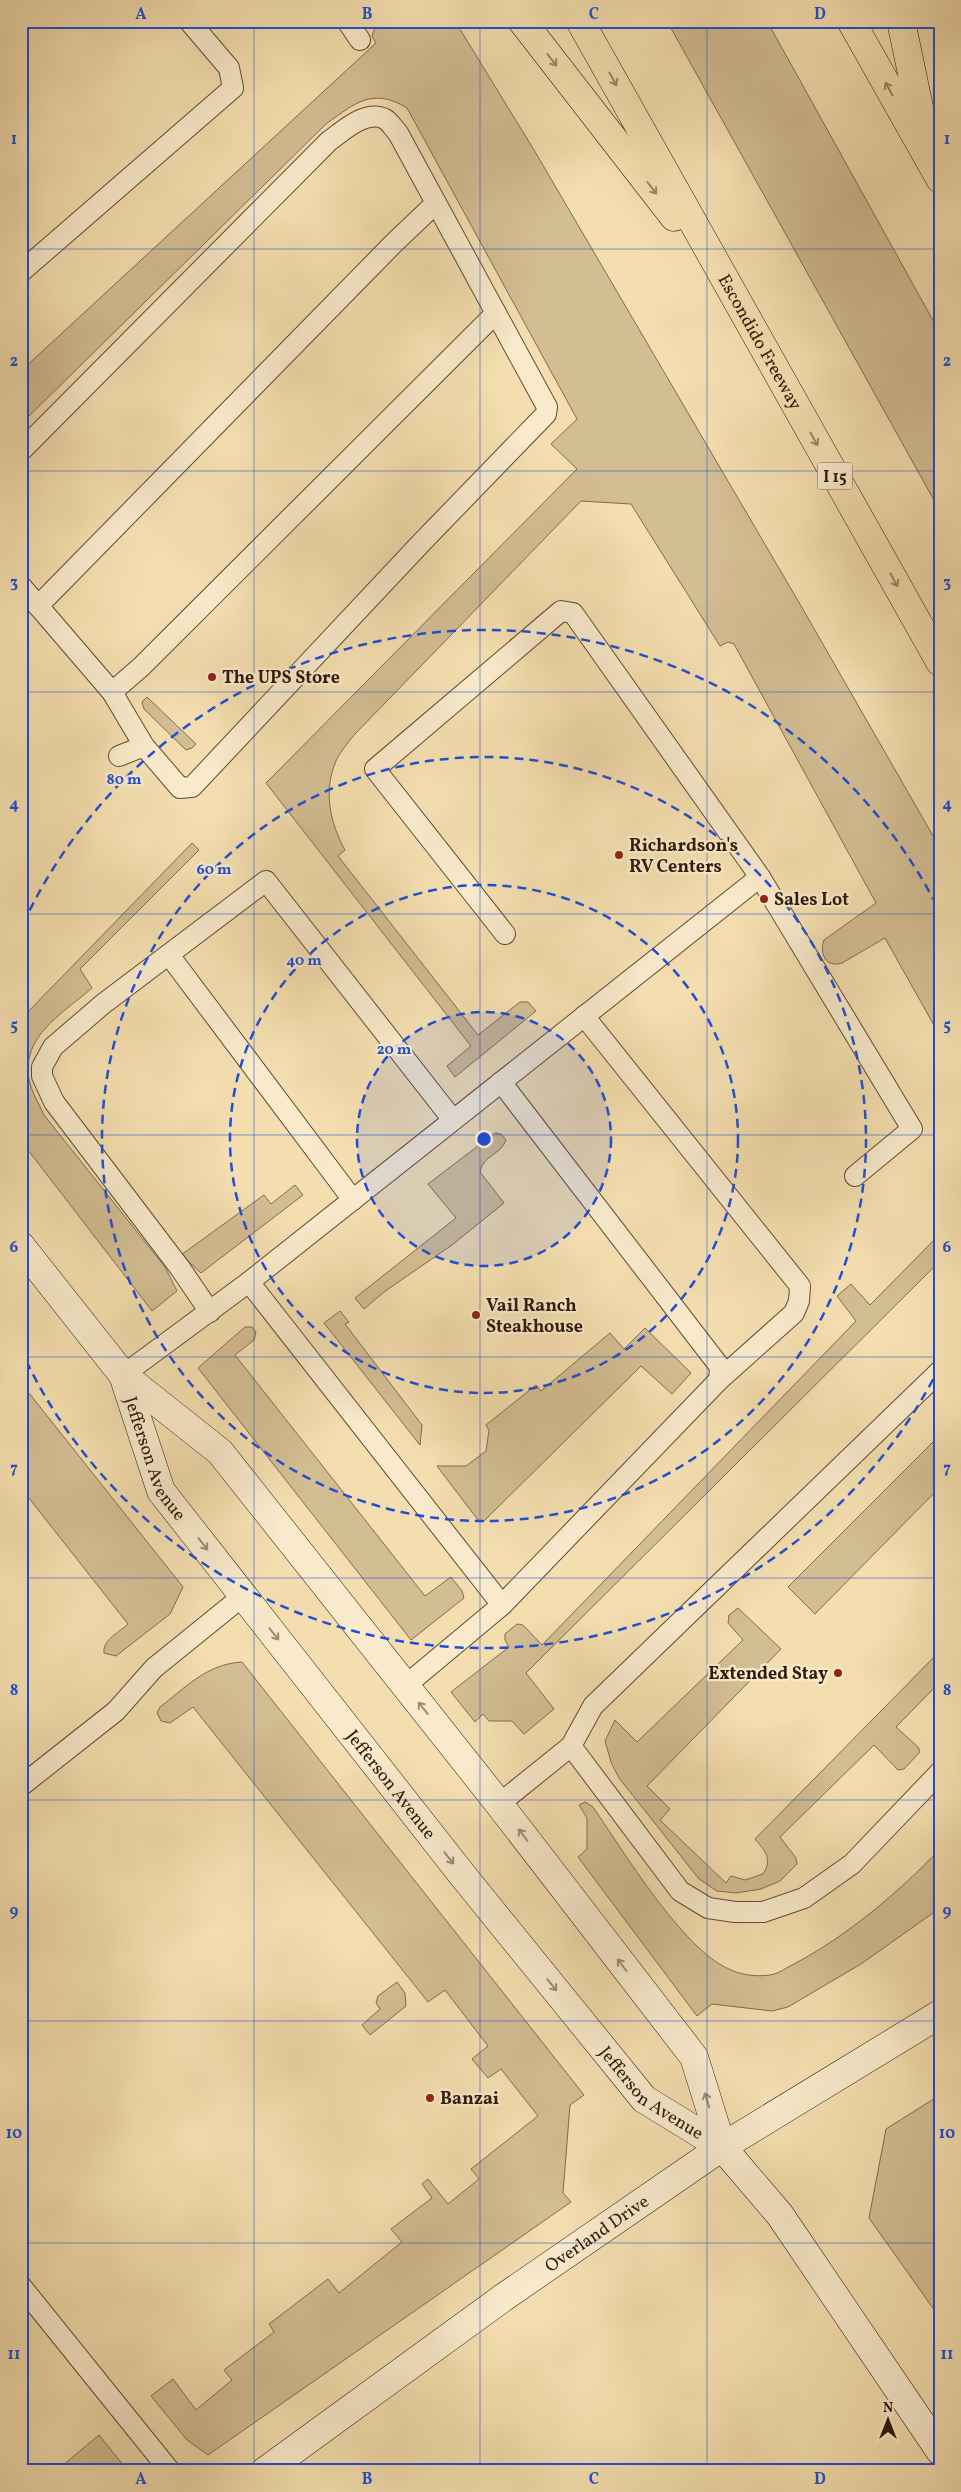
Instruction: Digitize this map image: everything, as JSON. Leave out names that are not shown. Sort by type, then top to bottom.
[{"type":"highway","points":[[522,21],[730,289]]},
{"type":"highway","name":"Escondido Freeway","points":[[580,21],[940,662]]},
{"type":"highway","points":[[851,21],[935,171]]},
{"type":"highway","points":[[901,21],[935,171]]},
{"type":"main road","name":"Jefferson Avenue","points":[[21,1246],[124,1376],[220,1452],[499,1804],[694,2057],[722,2147]]},
{"type":"main road","name":"Jefferson Avenue","points":[[124,1376],[161,1491],[460,1872],[644,2099],[722,2147],[780,2215],[940,2451]]},
{"type":"main road","name":"Overland Drive","points":[[265,2471],[504,2297],[722,2147],[940,2014]]},
{"type":"lane","points":[[23,268],[233,88],[229,68],[189,21]]},
{"type":"lane","points":[[347,21],[360,40]]},
{"type":"lane","points":[[21,452],[329,140],[364,118],[376,116],[386,119],[398,134],[547,407],[546,414],[423,541],[192,787],[180,788],[144,746],[112,692],[21,586]]},
{"type":"lane","points":[[38,606],[394,243],[436,203]]},
{"type":"lane","points":[[112,692],[141,667],[496,313]]},
{"type":"lane","points":[[505,934],[375,769],[562,610],[573,613],[760,877],[912,1129],[855,1176]]},
{"type":"lane","points":[[119,756],[144,746]]},
{"type":"lane","points":[[124,1376],[249,1282],[760,877]]},
{"type":"lane","points":[[210,1312],[180,1268],[54,1102],[42,1076],[42,1067],[53,1047],[103,1004],[266,882],[453,1120]]},
{"type":"lane","points":[[169,955],[353,1200]]},
{"type":"lane","points":[[405,1686],[502,1606],[719,1380],[794,1313],[799,1301],[800,1286],[584,1016]]},
{"type":"lane","points":[[501,1082],[720,1367],[719,1380]]},
{"type":"lane","points":[[249,1282],[502,1606]]},
{"type":"lane","points":[[499,1804],[571,1746],[593,1706],[940,1371]]},
{"type":"lane","points":[[21,1786],[116,1711],[154,1668],[244,1596]]},
{"type":"lane","points":[[571,1746],[680,1891],[708,1908],[735,1912],[763,1912],[804,1898],[852,1864],[940,1772]]},
{"type":"lane","points":[[21,2286],[170,2471]]},
{"type":"shaded area","points":[[375,21],[455,21],[534,150],[797,599],[940,848],[940,1036],[885,938],[842,963],[836,964],[825,959],[822,950],[824,940],[876,903],[734,644],[728,642],[720,646],[631,504],[581,501],[354,735],[338,758],[332,772],[329,795],[330,807],[335,829],[345,850],[338,856],[478,1035],[520,1002],[528,1002],[536,1011],[455,1077],[447,1066],[471,1046],[266,783],[577,469],[551,444],[577,419],[407,108],[395,102],[374,98],[355,104],[326,124],[21,424],[21,371],[376,43],[372,36],[376,24]]},
{"type":"shaded area","points":[[667,21],[767,21],[940,333],[940,511]]},
{"type":"shaded area","points":[[147,697],[196,744],[192,748],[186,750],[144,709],[142,702]]},
{"type":"shaded area","points":[[192,843],[199,850],[80,969],[92,988],[44,1030],[30,1055],[28,1070],[31,1087],[44,1115],[165,1267],[177,1291],[152,1311],[21,1141],[21,1026],[23,1024],[21,1019]]},
{"type":"shaded area","points":[[495,1133],[501,1134],[506,1140],[500,1149],[488,1158],[480,1172],[504,1203],[452,1245],[384,1292],[364,1309],[355,1298],[456,1218],[428,1184]]},
{"type":"shaded area","points":[[295,1185],[303,1195],[201,1273],[181,1255],[264,1195],[271,1204]]},
{"type":"shaded area","points":[[940,1234],[940,1261],[526,1673],[554,1709],[524,1734],[512,1721],[489,1721],[483,1714],[475,1722],[451,1692],[509,1647],[505,1640],[505,1634],[517,1624],[523,1625],[542,1645],[856,1321],[837,1296],[851,1284],[870,1305]]},
{"type":"shaded area","points":[[340,1311],[349,1322],[345,1324],[422,1425],[420,1445],[324,1323]]},
{"type":"shaded area","points":[[245,1327],[252,1327],[256,1332],[254,1340],[235,1355],[425,1596],[451,1577],[462,1591],[464,1598],[411,1640],[198,1368]]},
{"type":"shaded area","points":[[645,1328],[691,1373],[672,1394],[641,1366],[483,1522],[478,1520],[437,1466],[466,1466],[486,1451],[489,1430],[486,1425],[536,1385],[541,1391],[610,1333],[624,1349]]},
{"type":"shaded area","points":[[21,1383],[183,1587],[170,1614],[116,1656],[104,1653],[104,1648],[112,1637],[128,1624],[21,1488]]},
{"type":"shaded area","points":[[940,1435],[940,1487],[815,1614],[788,1587]]},
{"type":"shaded area","points":[[738,1608],[781,1649],[647,1786],[670,1809],[660,1820],[726,1883],[731,1876],[745,1880],[763,1874],[768,1859],[765,1851],[755,1839],[940,1651],[940,1682],[896,1727],[918,1747],[920,1752],[904,1769],[898,1770],[874,1745],[780,1837],[796,1858],[797,1864],[780,1881],[761,1889],[736,1893],[717,1891],[699,1879],[619,1778],[611,1762],[605,1741],[615,1720],[637,1742],[743,1640],[728,1623],[729,1615]]},
{"type":"shaded area","points":[[242,1662],[584,2095],[570,2105],[563,2193],[571,2202],[208,2455],[187,2440],[151,2396],[173,2379],[196,2410],[232,2380],[224,2370],[274,2332],[269,2324],[328,2279],[339,2293],[402,2242],[391,2229],[432,2198],[422,2184],[428,2179],[448,2204],[479,2179],[471,2169],[538,2116],[501,2069],[488,2078],[472,2059],[488,2046],[445,1990],[428,2002],[193,1707],[170,1723],[161,1721],[157,1713],[160,1707],[188,1684],[218,1667]]},
{"type":"shaded area","points":[[585,1802],[593,1807],[655,1897],[692,1942],[711,1958],[738,1973],[754,1976],[773,1974],[814,1953],[871,1912],[907,1882],[940,1849],[940,1908],[861,1964],[788,2007],[772,2011],[712,2004],[697,2016],[578,1857],[587,1849],[587,1818],[579,1805]]},
{"type":"shaded area","points":[[397,1982],[405,1993],[406,2006],[370,2035],[362,2025],[380,2009],[376,2003],[378,1996]]},
{"type":"shaded area","points":[[940,2095],[940,2318],[869,2218],[886,2129]]},
{"type":"shaded area","points":[[99,2435],[128,2471],[56,2471]]},
{"type":"place","name":"The UPS Store","points":[[212,677]]},
{"type":"place","name":"Richardson's RV Centers","points":[[619,855]]},
{"type":"place","name":"Sales Lot","points":[[764,899]]},
{"type":"place","name":"Vail Ranch Steakhouse","points":[[476,1315]]},
{"type":"place","name":"Extended Stay","points":[[838,1673]]},
{"type":"place","name":"Banzai","points":[[430,2098]]}]
